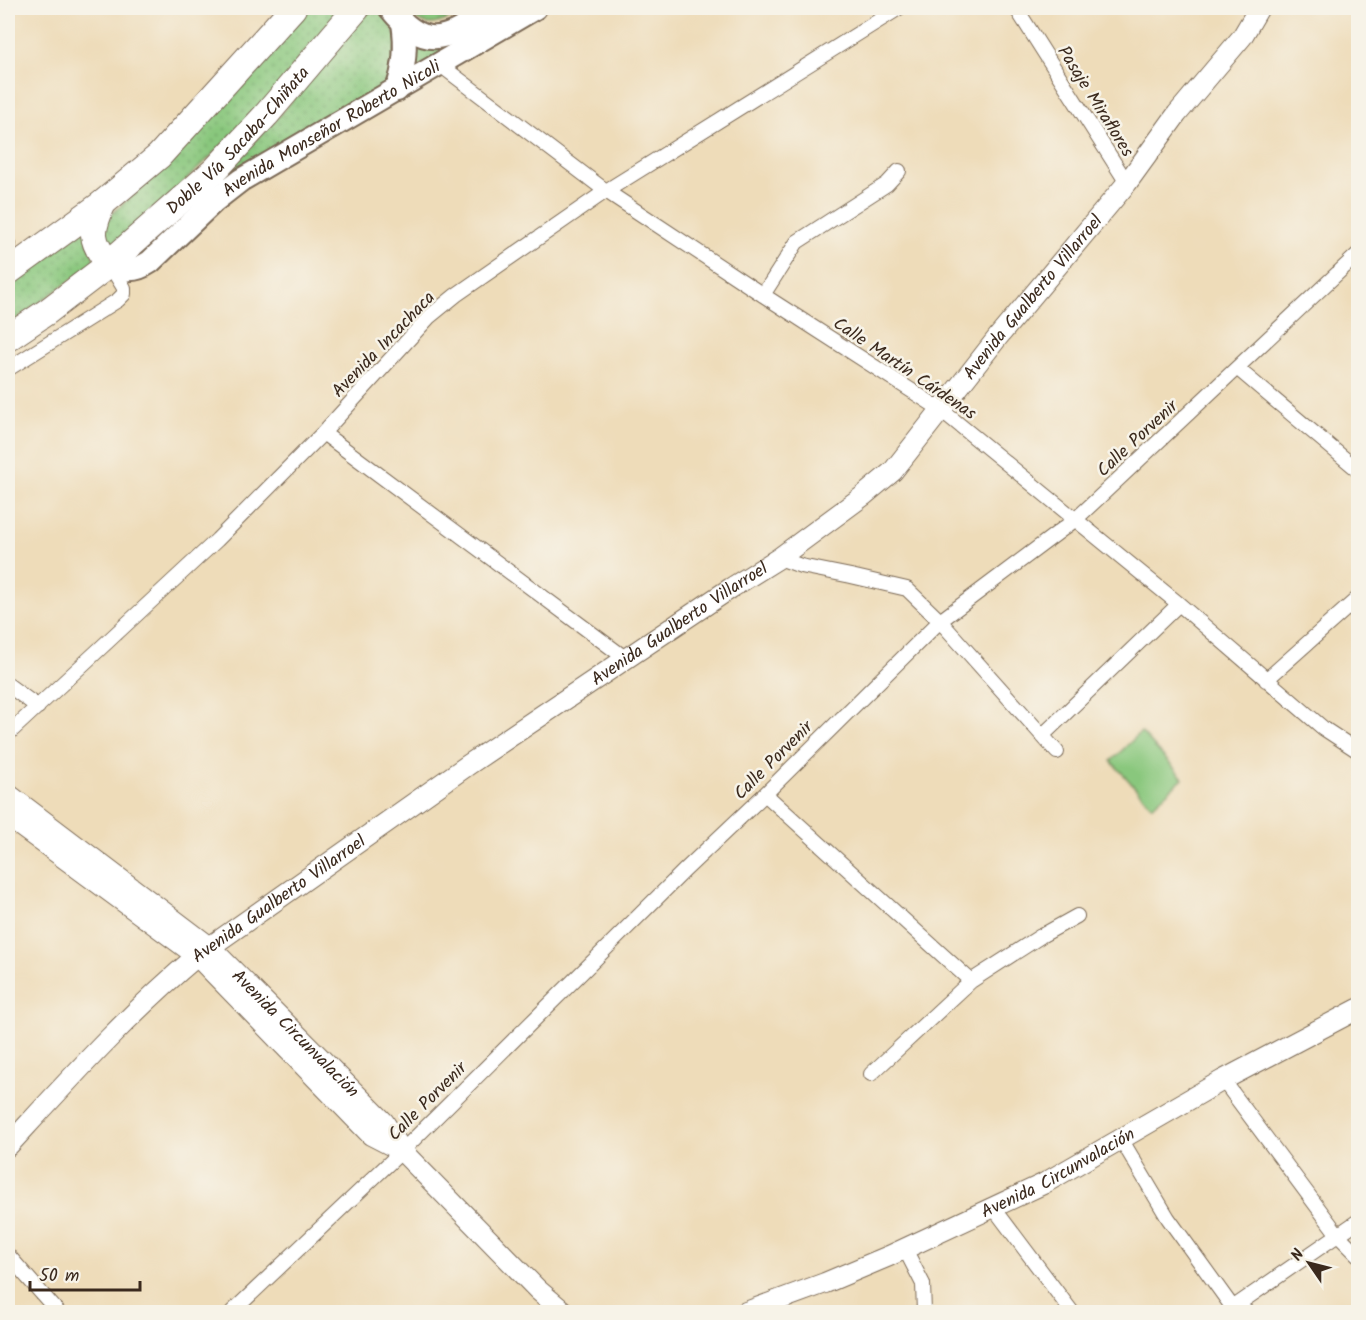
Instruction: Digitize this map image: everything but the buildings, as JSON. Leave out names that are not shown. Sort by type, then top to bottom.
[{"type":"highway","name":"Doble Vía Sacaba-Chiñata","points":[[8,338],[48,311],[109,264],[215,170],[266,115],[357,8]]},
{"type":"highway","points":[[8,272],[103,203],[159,156],[291,9]]},
{"type":"highway","points":[[103,203],[93,234],[95,245],[109,264]]},
{"type":"main road","name":"Avenida Monseñor Roberto Nicoli","points":[[396,15],[414,33],[440,37],[452,33],[496,8]]},
{"type":"main road","name":"Avenida Monseñor Roberto Nicoli","points":[[109,264],[129,270],[139,269],[150,262],[214,201],[241,180],[535,8]]},
{"type":"main road","name":"Avenida Gualberto Villarroel","points":[[8,1146],[75,1073],[172,977],[203,952],[468,765],[625,658],[779,558],[893,471],[998,337],[1126,183],[1177,114],[1242,37],[1260,8]]},
{"type":"main road","points":[[396,15],[406,42],[405,60],[397,90]]},
{"type":"main road","name":"Avenida Circunvalación","points":[[8,794],[203,952],[384,1122],[402,1151],[538,1290],[564,1312]]},
{"type":"main road","name":"Avenida Circunvalación","points":[[8,818],[203,952]]},
{"type":"main road","name":"Avenida Circunvalación","points":[[746,1312],[825,1283],[905,1249],[1043,1184],[1223,1080],[1359,1010]]},
{"type":"street","name":"Avenida Incachaca","points":[[8,734],[217,540],[323,433],[429,317],[456,295],[606,191],[899,8]]},
{"type":"street","name":"Pasaje Miraflores","points":[[1016,8],[1126,183]]},
{"type":"street","name":"Calle Martín Cárdenas","points":[[439,64],[606,191],[940,409],[1179,603],[1323,728],[1359,751]]},
{"type":"street","points":[[763,295],[797,243],[887,184],[899,171]]},
{"type":"street","name":"Calle Porvenir","points":[[232,1312],[402,1151],[940,621],[1076,519],[1359,254]]},
{"type":"street","points":[[8,369],[124,294],[124,288],[109,264]]},
{"type":"street","points":[[1238,369],[1359,470]]},
{"type":"street","points":[[323,433],[625,658]]},
{"type":"street","points":[[779,558],[801,566],[907,589],[940,621],[1057,752]]},
{"type":"street","points":[[1266,680],[1359,598]]},
{"type":"street","points":[[1043,735],[1179,603]]},
{"type":"street","points":[[8,685],[38,707]]},
{"type":"street","points":[[765,794],[971,981]]},
{"type":"street","points":[[871,1074],[971,981],[1077,916]]},
{"type":"street","points":[[1223,1080],[1339,1236],[1359,1255]]},
{"type":"street","points":[[1121,1139],[1168,1218],[1230,1310],[1247,1312]]},
{"type":"street","points":[[993,1207],[1072,1312]]},
{"type":"street","points":[[1230,1310],[1359,1221]]},
{"type":"street","points":[[905,1249],[923,1284],[924,1312]]},
{"type":"street","points":[[8,1255],[58,1312]]},
{"type":"green space","points":[[305,8],[340,8],[262,108],[110,252],[102,229],[107,218],[157,174]]},
{"type":"green space","points":[[372,8],[379,8],[388,19],[396,36],[397,52],[388,84],[186,210],[156,247],[128,263],[270,126]]},
{"type":"green space","points":[[406,8],[470,8],[445,21],[428,24],[413,17]]},
{"type":"green space","points":[[509,8],[520,8],[412,72],[412,41],[455,39]]},
{"type":"green space","points":[[85,228],[95,263],[8,325],[8,288]]},
{"type":"green space","points":[[1141,732],[1183,778],[1152,806],[1111,761]]}]
